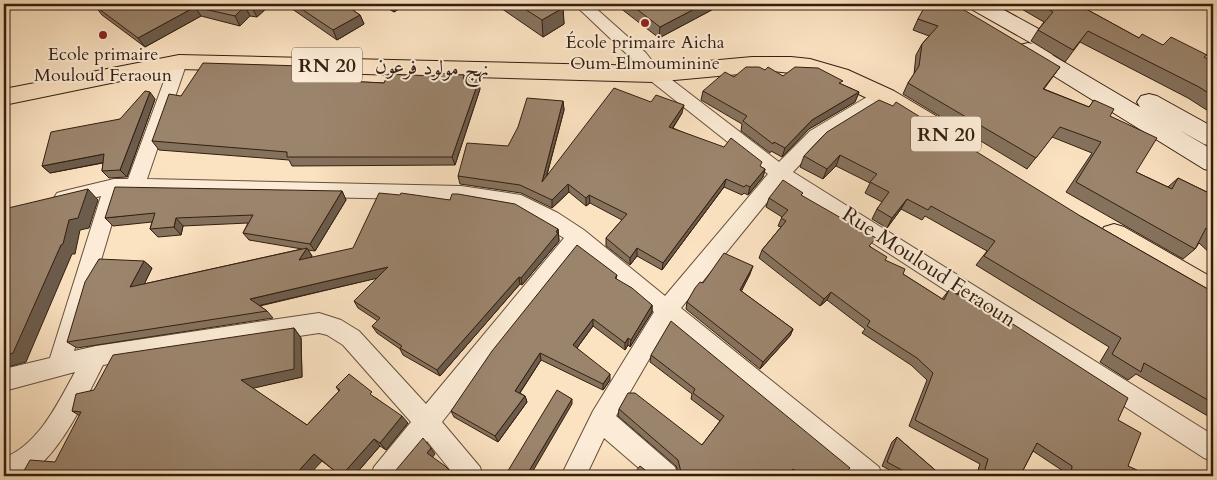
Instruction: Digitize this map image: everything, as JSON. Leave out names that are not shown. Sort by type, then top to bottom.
[{"type":"main road","points":[[968,6],[1213,138]]},
{"type":"main road","points":[[968,6],[1213,162]]},
{"type":"main road","name":"نهج مولود فرعون","points":[[4,97],[179,62],[653,74]]},
{"type":"main road","name":"RN 20","points":[[653,74],[698,69],[795,65],[820,69],[882,94],[948,135]]},
{"type":"main road","points":[[1090,222],[1213,292]]},
{"type":"street","name":"Rue Mouloud Feraoun","points":[[582,4],[640,57],[653,74],[780,173],[1213,448]]},
{"type":"street","points":[[135,186],[179,62]]},
{"type":"street","points":[[573,476],[601,419],[667,309],[780,173],[816,136],[882,94]]},
{"type":"street","points":[[58,367],[114,186]]},
{"type":"street","points":[[50,201],[114,186],[135,186],[461,193],[521,203],[578,236],[870,476]]},
{"type":"street","points":[[383,476],[578,236]]},
{"type":"street","points":[[4,380],[96,356],[319,323],[325,324],[351,338],[426,421],[471,476]]},
{"type":"street","points":[[4,470],[24,462],[35,453],[63,415],[96,356]]},
{"type":"street","points":[[601,419],[666,476]]},
{"type":"building","points":[[98,4],[256,4],[252,8],[245,6],[235,16],[195,7],[138,38],[95,6]]},
{"type":"building","points":[[294,4],[344,4],[360,15],[333,30]]},
{"type":"building","points":[[517,4],[556,4],[563,8],[542,20]]},
{"type":"building","points":[[630,4],[704,4],[660,27]]},
{"type":"building","points":[[926,4],[954,4],[1060,67],[1043,89],[1089,107],[1094,100],[1114,109],[1110,116],[1157,138],[1136,172],[1172,189],[1178,178],[1213,195],[1213,234],[1206,228],[1195,249],[1076,182],[1101,142],[1060,127],[1036,158],[908,83],[919,66],[922,44],[938,26],[918,19]]},
{"type":"building","points":[[1039,4],[1077,4],[1139,38],[1142,34],[1163,45],[1171,37],[1207,55],[1204,57],[1213,62],[1213,96],[1199,87],[1088,31],[1073,50],[1038,30],[1053,12]]},
{"type":"building","points":[[203,63],[335,67],[328,80],[384,83],[388,74],[434,76],[435,73],[464,75],[463,79],[479,80],[452,157],[287,157],[287,152],[152,141],[169,94],[181,96]]},
{"type":"building","points":[[746,67],[759,67],[765,70],[768,67],[783,76],[795,67],[818,68],[843,81],[839,83],[859,92],[812,120],[785,148],[774,142],[773,144],[743,121],[747,116],[703,91],[725,72],[734,77]]},
{"type":"building","points":[[614,88],[651,102],[656,95],[684,105],[669,127],[724,147],[731,138],[762,162],[760,166],[765,169],[750,187],[746,185],[744,187],[726,179],[663,263],[637,248],[630,258],[606,238],[627,214],[589,195],[586,198],[568,184],[552,200],[520,185],[458,176],[467,143],[508,146],[518,127],[527,98],[563,101],[542,182]]},
{"type":"building","points":[[145,91],[150,92],[120,170],[102,171],[104,154],[42,166],[51,132],[120,119]]},
{"type":"building","points":[[879,100],[893,106],[896,102],[1082,217],[1213,292],[1213,403],[1144,363],[1141,372],[1112,354],[1121,338],[984,256],[995,241],[931,206],[928,210],[907,199],[892,218],[877,209],[889,192],[870,182],[877,174],[840,155],[827,169],[804,156],[827,132]]},
{"type":"building","points":[[783,180],[803,193],[801,195],[876,238],[869,246],[887,257],[885,260],[905,269],[903,274],[944,300],[949,290],[958,295],[960,290],[1128,398],[1118,420],[1141,433],[1128,466],[1137,470],[1137,476],[1071,476],[1072,466],[1037,443],[1020,476],[983,476],[988,459],[915,420],[933,373],[917,358],[867,326],[870,321],[831,292],[824,299],[762,250],[786,221],[781,218],[788,210],[769,198]]},
{"type":"building","points":[[115,187],[342,191],[310,244],[243,233],[253,215],[176,218],[174,227],[150,229],[155,213],[105,218]]},
{"type":"building","points":[[88,189],[78,218],[69,220],[63,244],[13,353],[4,356],[4,209]]},
{"type":"building","points":[[379,193],[400,195],[401,193],[450,200],[452,194],[458,194],[515,204],[558,229],[556,232],[558,233],[521,278],[519,277],[437,370],[400,348],[402,346],[372,326],[380,318],[354,301],[388,267],[250,299],[267,311],[67,342],[85,282],[99,259],[144,261],[130,287],[307,248],[299,260],[353,248]]},
{"type":"building","points":[[577,245],[617,275],[615,278],[632,288],[652,305],[631,340],[628,338],[625,343],[593,319],[573,345],[610,374],[603,384],[540,353],[515,391],[525,396],[495,436],[451,411],[492,351]]},
{"type":"building","points":[[724,253],[753,266],[740,290],[793,329],[763,362],[687,302],[695,288],[700,282],[703,283]]},
{"type":"building","points":[[671,321],[850,468],[844,476],[803,476],[793,469],[787,476],[746,476],[740,471],[737,476],[727,474],[725,476],[632,476],[640,466],[649,473],[681,472],[678,460],[619,409],[628,393],[635,393],[702,445],[724,416],[693,393],[695,389],[651,355]]},
{"type":"building","points":[[294,328],[294,369],[241,380],[307,425],[340,390],[336,387],[349,374],[372,392],[370,394],[402,416],[380,443],[374,439],[341,476],[314,454],[294,476],[21,476],[30,460],[55,462],[81,412],[72,411],[76,394],[94,390],[113,355]]},
{"type":"building","points":[[557,390],[572,399],[526,476],[509,476],[506,474]]},
{"type":"building","points":[[897,437],[942,476],[913,476],[887,462]]},
{"type":"building","points":[[423,438],[431,448],[427,453],[459,476],[391,476]]},
{"type":"place","name":"École primaire Aicha Oum Elmouminine","points":[[645,23]]},
{"type":"place","name":"Ecole primaire Mouloud Feraoun","points":[[103,35]]}]
